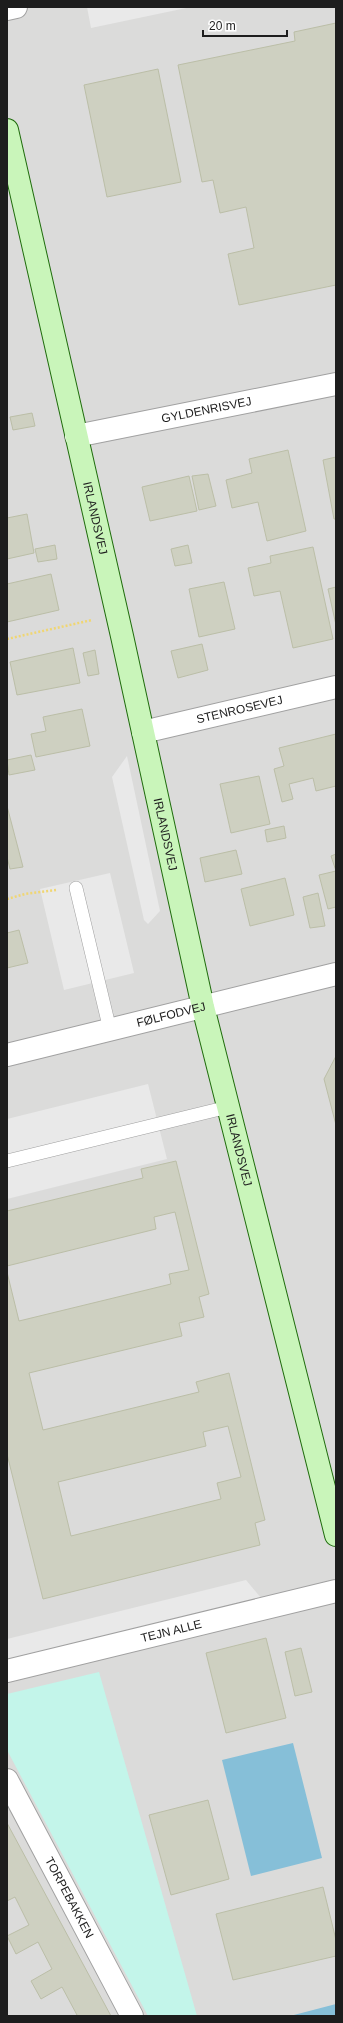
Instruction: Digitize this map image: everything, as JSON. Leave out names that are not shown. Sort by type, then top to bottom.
[{"type":"street","points":[[7,9],[16,7]]},
{"type":"street","name":"IRLANDSVEJ","points":[[7,130],[117,615],[203,1007],[336,1535]]},
{"type":"street","name":"GYLDENRISVEJ","points":[[76,436],[336,384]]},
{"type":"street","name":"STENROSEVEJ","points":[[143,732],[336,687]]},
{"type":"street","name":"FØLFODVEJ","points":[[7,1055],[336,974]]},
{"type":"street","name":"TEJN ALLE","points":[[7,1671],[336,1591]]},
{"type":"street","name":"TORPEBAKKEN","points":[[7,1780],[132,2016]]},
{"type":"lane","points":[[76,888],[110,1030]]},
{"type":"lane","points":[[7,1161],[228,1107]]},
{"type":"path","points":[[7,639],[117,615]]},
{"type":"path","points":[[7,899],[25,894],[76,888]]},
{"type":"shaded area","points":[[7,7],[336,7],[336,2016],[7,2016]]},
{"type":"shaded area","points":[[87,7],[191,7],[91,28]]},
{"type":"shaded area","points":[[127,756],[160,911],[148,924],[144,920],[112,777]]},
{"type":"shaded area","points":[[110,873],[134,973],[64,990],[40,889]]},
{"type":"shaded area","points":[[148,1084],[167,1159],[7,1199],[7,1119]]},
{"type":"shaded area","points":[[246,1580],[271,1610],[7,1677],[7,1639]]},
{"type":"shaded area","points":[[99,1672],[197,2016],[148,2016],[7,1750],[7,1694]]},
{"type":"shaded area","points":[[293,1743],[322,1858],[251,1876],[222,1760]]},
{"type":"shaded area","points":[[336,2004],[336,2016],[290,2016]]},
{"type":"building","points":[[336,23],[336,285],[239,305],[228,254],[254,248],[246,207],[220,213],[213,180],[202,182],[178,65],[295,41],[294,32]]},
{"type":"building","points":[[158,69],[181,182],[107,197],[84,85]]},
{"type":"building","points":[[32,413],[35,426],[13,430],[10,417]]},
{"type":"building","points":[[288,450],[306,531],[267,541],[258,502],[232,508],[226,480],[252,473],[249,459]]},
{"type":"building","points":[[336,457],[336,519],[334,519],[323,460]]},
{"type":"building","points":[[208,474],[216,506],[199,510],[192,476]]},
{"type":"building","points":[[189,476],[197,511],[150,521],[142,487]]},
{"type":"building","points":[[27,514],[34,553],[7,559],[7,518]]},
{"type":"building","points":[[55,545],[57,559],[38,562],[35,549]]},
{"type":"building","points":[[188,545],[192,563],[175,566],[171,549]]},
{"type":"building","points":[[313,547],[333,639],[293,648],[280,591],[254,596],[248,568],[271,563],[270,556]]},
{"type":"building","points":[[51,574],[59,610],[7,622],[7,584]]},
{"type":"building","points":[[224,582],[235,629],[199,637],[189,589]]},
{"type":"building","points":[[336,587],[336,625],[328,589]]},
{"type":"building","points":[[202,644],[208,670],[178,678],[171,651]]},
{"type":"building","points":[[73,648],[80,683],[17,695],[10,662]]},
{"type":"building","points":[[95,650],[99,674],[88,676],[83,653]]},
{"type":"building","points":[[82,709],[90,746],[36,757],[31,734],[46,731],[43,717]]},
{"type":"building","points":[[336,734],[336,786],[316,791],[313,778],[289,784],[293,799],[282,802],[274,769],[284,766],[279,748]]},
{"type":"building","points":[[31,755],[35,770],[9,775],[7,760]]},
{"type":"building","points":[[259,776],[270,824],[231,833],[220,784]]},
{"type":"building","points":[[7,806],[23,867],[10,869],[7,857]]},
{"type":"building","points":[[284,826],[286,838],[267,842],[265,830]]},
{"type":"building","points":[[236,850],[242,874],[205,882],[200,858]]},
{"type":"building","points":[[336,854],[336,871],[331,856]]},
{"type":"building","points":[[336,871],[336,907],[328,909],[319,875]]},
{"type":"building","points":[[285,878],[294,915],[250,926],[241,889]]},
{"type":"building","points":[[318,893],[325,926],[310,928],[303,897]]},
{"type":"building","points":[[19,930],[28,963],[7,968],[7,933]]},
{"type":"building","points":[[336,1056],[336,1125],[324,1079]]},
{"type":"building","points":[[176,1161],[209,1294],[199,1297],[204,1317],[179,1323],[182,1336],[29,1373],[43,1430],[199,1392],[196,1382],[229,1373],[265,1520],[255,1523],[260,1545],[43,1599],[7,1454],[7,1272],[19,1321],[171,1284],[169,1274],[189,1270],[175,1212],[154,1217],[156,1229],[7,1266],[7,1211],[143,1178],[141,1169]],"holes":[[[228,1426],[241,1477],[217,1483],[221,1499],[71,1536],[58,1482],[206,1446],[203,1432]]]},
{"type":"building","points":[[266,1638],[286,1718],[226,1733],[206,1653]]},
{"type":"building","points":[[301,1648],[312,1692],[295,1696],[285,1652]]},
{"type":"building","points":[[208,1800],[229,1879],[171,1895],[149,1815]]},
{"type":"building","points":[[7,1823],[111,2016],[74,2016],[77,2015],[62,1987],[41,1999],[31,1981],[52,1969],[38,1942],[16,1954],[7,1936],[29,1925],[15,1897],[7,1901]]},
{"type":"building","points":[[323,1887],[336,1940],[336,1956],[233,1980],[216,1914]]}]
